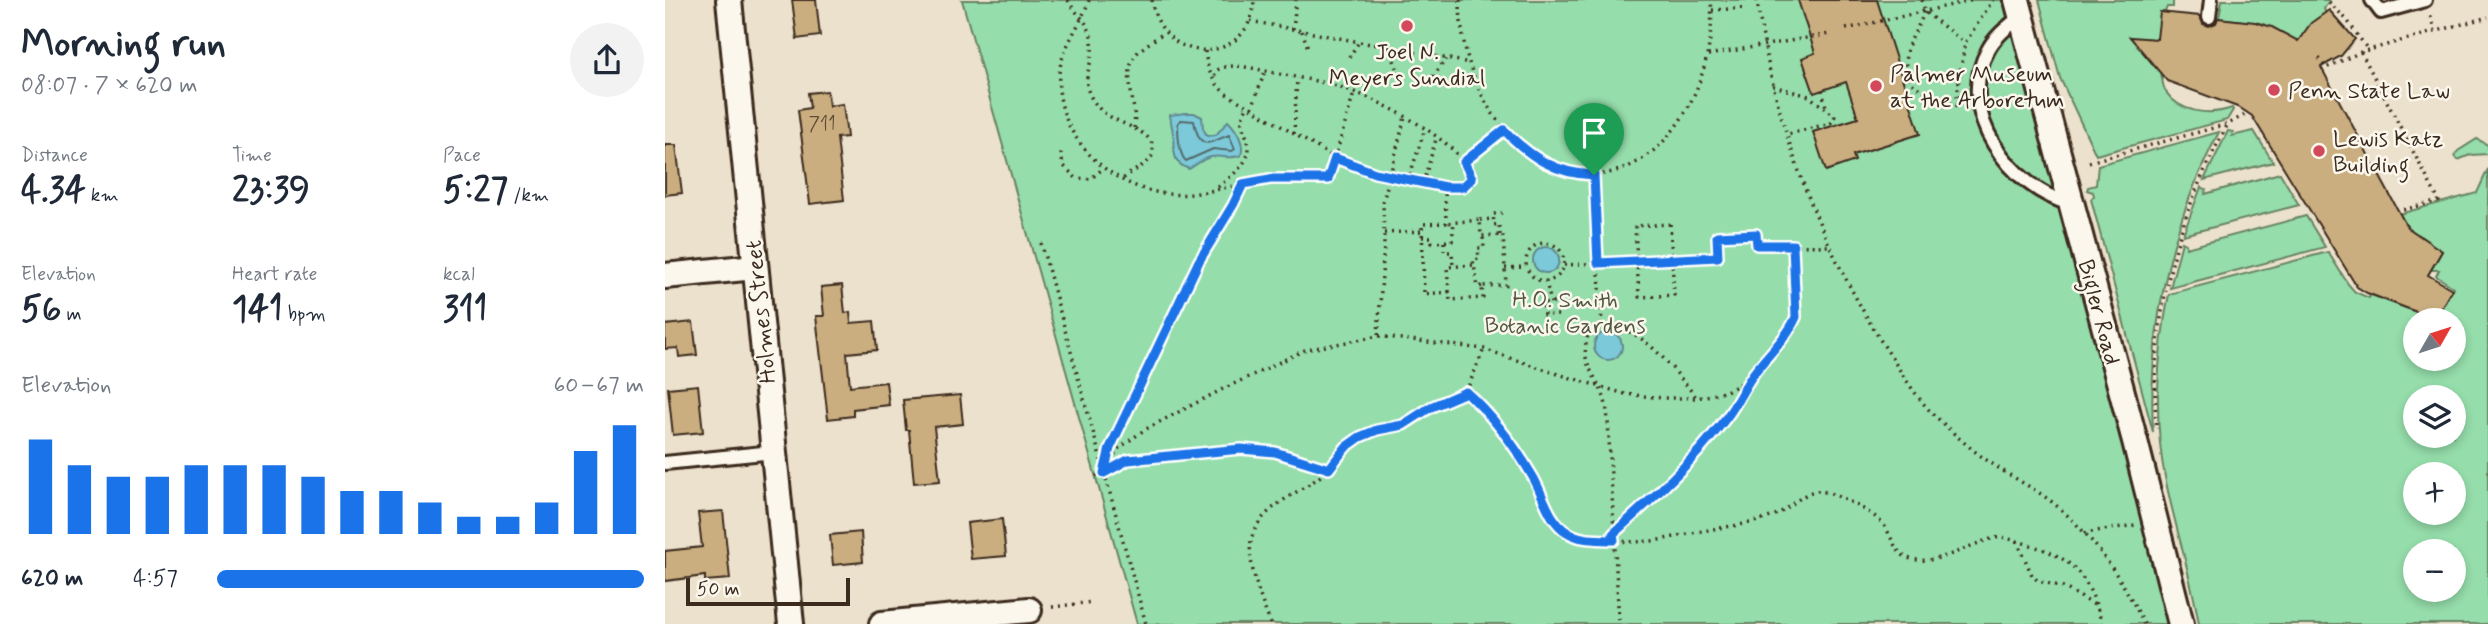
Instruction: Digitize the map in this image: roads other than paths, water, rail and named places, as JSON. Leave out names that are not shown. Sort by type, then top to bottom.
[{"type":"street","name":"Holmes Street","points":[[729,0],[791,624]]},
{"type":"street","name":"Bigler Road","points":[[2019,8],[2181,624]]},
{"type":"street","points":[[665,276],[755,267]]},
{"type":"street","points":[[882,624],[1029,610]]},
{"type":"lane","points":[[2209,17],[2211,0]]},
{"type":"lane","points":[[2372,0],[2381,12],[2425,0]]},
{"type":"lane","points":[[2019,8],[1988,49],[1983,61],[1979,82],[1985,129],[2005,162],[2026,181],[2056,200],[2071,204]]},
{"type":"lane","points":[[665,463],[773,452]]},
{"type":"water","points":[[1185,113],[1202,117],[1207,136],[1216,135],[1228,121],[1239,137],[1241,155],[1211,157],[1189,169],[1181,165],[1175,156],[1170,115]]},
{"type":"water","points":[[1546,247],[1555,251],[1559,260],[1555,269],[1546,273],[1537,269],[1533,260],[1537,251]]},
{"type":"water","points":[[1608,332],[1618,336],[1622,346],[1618,356],[1608,360],[1598,356],[1594,346],[1598,336]]},
{"type":"place","name":"Joel N. Meyers Sundial","points":[[1407,26]]},
{"type":"place","name":"Palmer Museum at the Arboretum","points":[[1876,86]]},
{"type":"place","name":"Penn State Law","points":[[2274,90]]},
{"type":"place","name":"Lewis Katz Building","points":[[2319,151]]},
{"type":"park label","name":"H.O. Smith Botanic Gardens","points":[[1565,312]]}]
